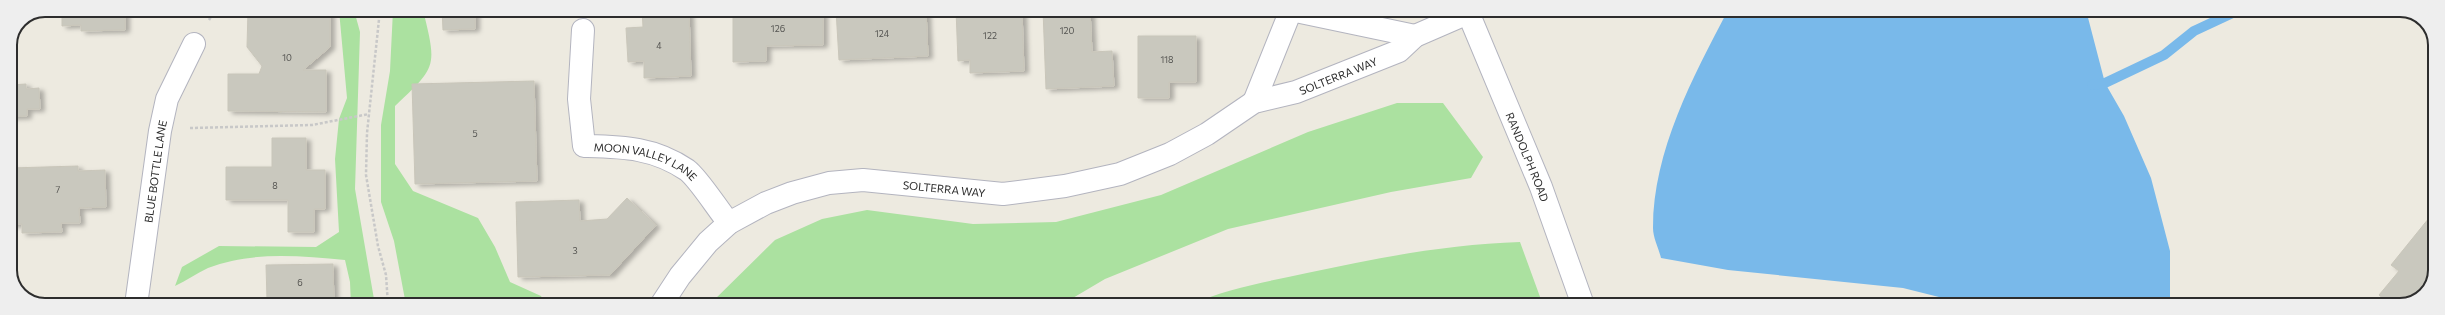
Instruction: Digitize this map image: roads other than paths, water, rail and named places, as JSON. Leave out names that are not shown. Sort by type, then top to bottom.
[{"type":"street","points":[[1254,102],[1288,17]]},
{"type":"street","points":[[1324,17],[1415,36]]},
{"type":"street","name":"SOLTERRA WAY","points":[[666,298],[680,276],[708,242],[729,223],[766,203],[792,193],[829,183],[863,180],[1003,194],[1037,191],[1120,174],[1170,154],[1207,134],[1254,102],[1296,92],[1399,51],[1415,36],[1457,17]]},
{"type":"street","name":"RANDOLPH ROAD","points":[[1470,17],[1541,187],[1581,298]]},
{"type":"street","name":"MOON VALLEY LANE","points":[[583,30],[579,99],[584,146],[631,147],[661,156],[688,171],[729,223]]},
{"type":"street","name":"BLUE BOTTLE LANE","points":[[137,298],[160,131],[167,99],[194,44]]},
{"type":"water","points":[[1724,17],[2088,17],[2105,83],[2124,116],[2151,178],[2170,251],[2170,298],[1943,298],[1903,288],[1728,270],[1661,258],[1653,228],[1655,199],[1660,171],[1677,115]]},
{"type":"waterway","points":[[2092,85],[2105,83],[2164,55],[2194,31],[2224,17]]}]
